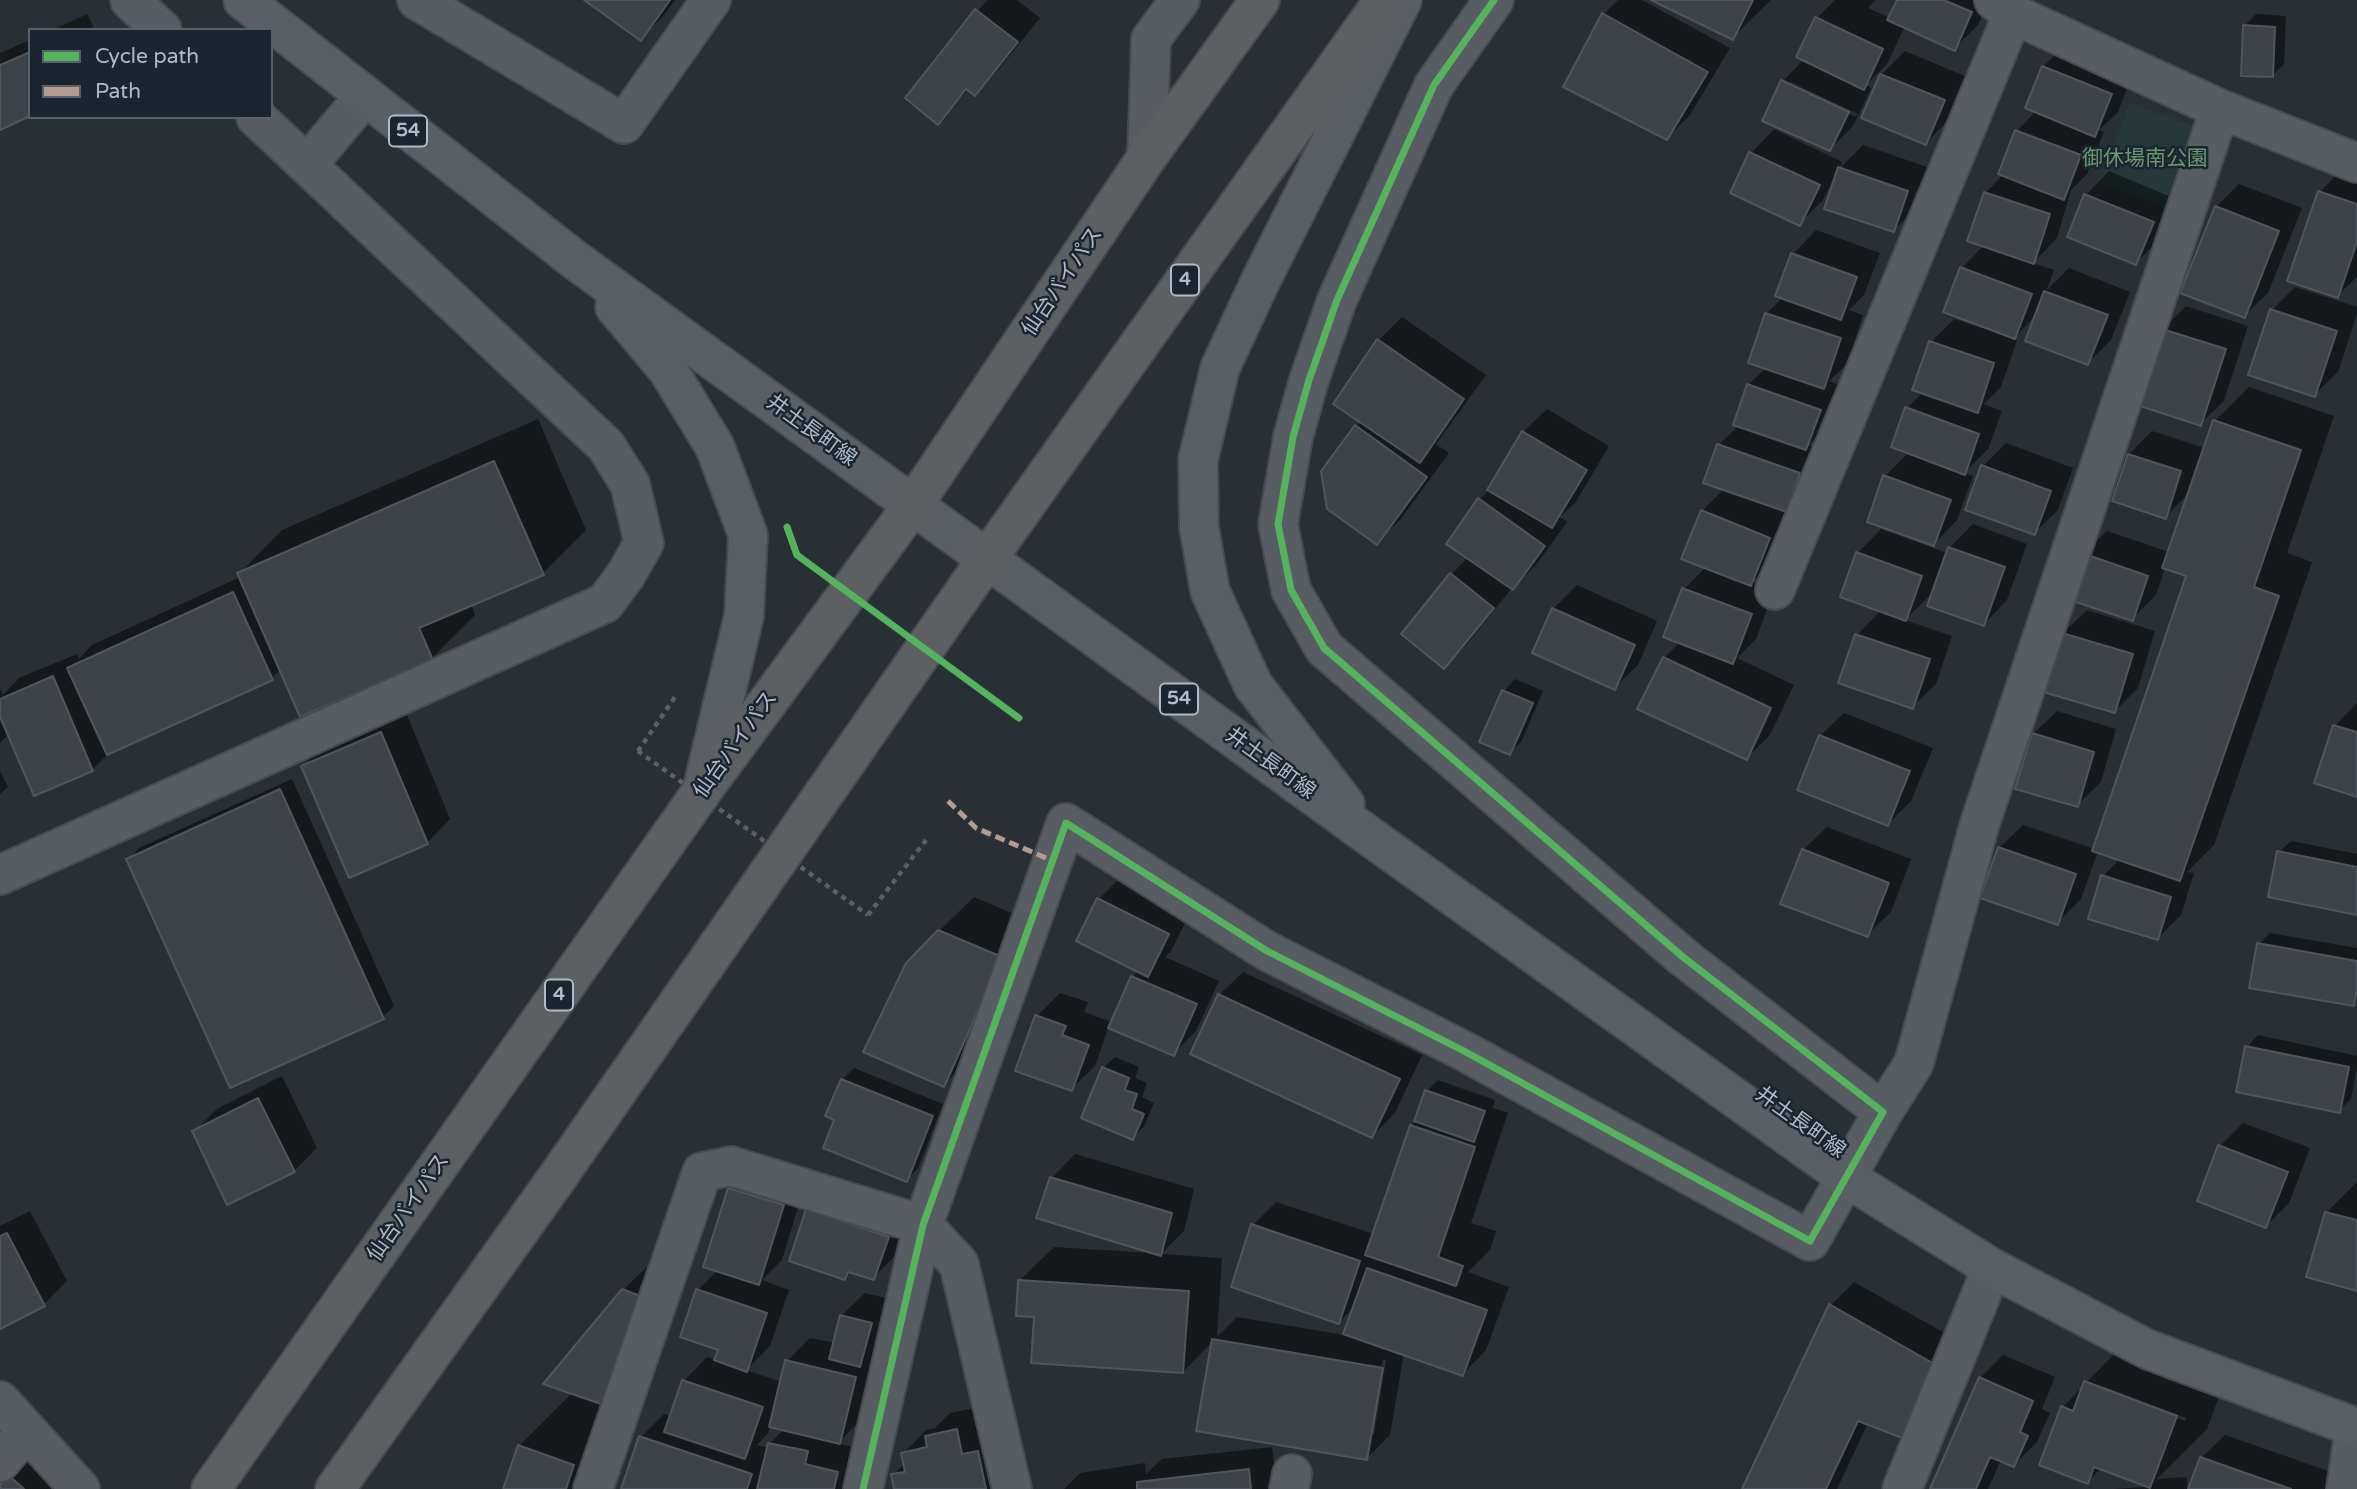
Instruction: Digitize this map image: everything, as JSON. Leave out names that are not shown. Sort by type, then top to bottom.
[{"type":"highway","name":"仙台バイパス","points":[[211,1489],[702,791],[913,505],[1147,156],[1260,0]]},
{"type":"highway","name":"4","points":[[335,1489],[559,1175],[987,559],[1384,0]]},
{"type":"main road","name":"井土長町線","points":[[243,0],[575,260],[1372,838],[1847,1178],[1992,1268],[2147,1349],[2356,1428]]},
{"type":"main road","points":[[1372,838],[1253,685],[1210,591],[1199,527],[1198,460],[1220,368],[1260,282],[1402,0]]},
{"type":"main road","points":[[575,260],[668,370],[715,447],[748,535],[744,616],[702,791]]},
{"type":"street","points":[[130,0],[160,28]]},
{"type":"street","points":[[417,0],[624,124],[711,0]]},
{"type":"street","points":[[1147,156],[1151,39],[1180,0]]},
{"type":"street","points":[[1494,0],[1434,85],[1337,300],[1313,368],[1293,437],[1278,524],[1291,590],[1324,648],[1682,957],[1882,1112]]},
{"type":"street","points":[[1775,590],[2004,7],[2220,109],[2357,163]]},
{"type":"street","points":[[307,164],[364,97]]},
{"type":"street","points":[[863,1489],[923,1225],[1066,823],[1267,951],[1464,1051],[1810,1241],[1882,1112],[1914,1063],[1979,823],[2220,109]]},
{"type":"street","points":[[0,875],[605,603],[645,543],[630,484],[606,446],[258,119]]},
{"type":"street","points":[[593,1489],[702,1172],[731,1166],[923,1225],[958,1264],[1012,1489]]},
{"type":"street","points":[[1902,1489],[1992,1268]]},
{"type":"street","points":[[0,1401],[80,1489]]},
{"type":"street","points":[[2346,1489],[2356,1428]]},
{"type":"street","points":[[0,1462],[27,1431]]},
{"type":"path","points":[[676,695],[638,751],[868,915],[926,839]]},
{"type":"green space","name":"御休場南公園","points":[[2130,103],[2192,126],[2164,207],[2100,183]]},
{"type":"building","points":[[584,0],[670,0],[641,41]]},
{"type":"building","points":[[1651,0],[1753,0],[1733,40]]},
{"type":"building","points":[[1897,0],[1944,0],[1972,12],[1955,51],[1887,20]]},
{"type":"building","points":[[975,9],[1018,42],[975,96],[966,89],[938,125],[905,98]]},
{"type":"building","points":[[1602,13],[1708,72],[1667,140],[1563,87]]},
{"type":"building","points":[[1815,17],[1883,49],[1864,90],[1796,57]]},
{"type":"building","points":[[2243,25],[2275,27],[2273,77],[2241,76]]},
{"type":"building","points":[[28,53],[28,117],[0,130],[0,65]]},
{"type":"building","points":[[2042,66],[2112,94],[2095,137],[2025,108]]},
{"type":"building","points":[[1880,74],[1945,100],[1926,145],[1861,118]]},
{"type":"building","points":[[1781,80],[1849,112],[1830,151],[1762,121]]},
{"type":"building","points":[[2015,130],[2081,155],[2064,200],[1998,174]]},
{"type":"building","points":[[1749,152],[1820,185],[1800,226],[1730,193]]},
{"type":"building","points":[[1838,167],[1908,191],[1894,232],[1824,209]]},
{"type":"building","points":[[2318,191],[2357,204],[2357,242],[2338,298],[2287,281]]},
{"type":"building","points":[[1984,192],[2050,214],[2034,264],[1967,241]]},
{"type":"building","points":[[2084,194],[2154,222],[2136,265],[2067,237]]},
{"type":"building","points":[[2215,206],[2279,231],[2245,318],[2180,293]]},
{"type":"building","points":[[1791,253],[1857,277],[1841,320],[1775,296]]},
{"type":"building","points":[[1960,267],[2032,294],[2015,339],[1943,312]]},
{"type":"building","points":[[2044,291],[2108,315],[2088,365],[2025,341]]},
{"type":"building","points":[[2270,309],[2337,331],[2315,397],[2248,375]]},
{"type":"building","points":[[1765,313],[1841,338],[1824,389],[1748,363]]},
{"type":"building","points":[[2162,329],[2226,349],[2201,426],[2137,405]]},
{"type":"building","points":[[1377,339],[1464,399],[1420,463],[1333,404]]},
{"type":"building","points":[[1929,341],[1994,363],[1978,413],[1912,390]]},
{"type":"building","points":[[1747,384],[1821,410],[1806,450],[1733,425]]},
{"type":"building","points":[[1905,407],[1979,434],[1965,475],[1891,447]]},
{"type":"building","points":[[2213,420],[2301,450],[2254,587],[2279,596],[2180,881],[2092,851],[2186,576],[2162,568]]},
{"type":"building","points":[[1355,425],[1427,477],[1377,545],[1327,509],[1321,471]]},
{"type":"building","points":[[1522,431],[1587,470],[1552,528],[1487,490]]},
{"type":"building","points":[[1717,444],[1800,473],[1787,512],[1703,483]]},
{"type":"building","points":[[2128,454],[2181,471],[2166,519],[2112,501]]},
{"type":"building","points":[[494,461],[544,575],[419,628],[433,660],[300,717],[237,573]]},
{"type":"building","points":[[1981,465],[2051,491],[2035,535],[1965,510]]},
{"type":"building","points":[[1883,475],[1951,500],[1934,546],[1867,522]]},
{"type":"building","points":[[1478,498],[1545,546],[1513,590],[1446,544]]},
{"type":"building","points":[[1701,510],[1770,538],[1751,586],[1681,559]]},
{"type":"building","points":[[1948,547],[2005,567],[1984,626],[1927,606]]},
{"type":"building","points":[[1856,552],[1922,576],[1906,621],[1840,597]]},
{"type":"building","points":[[2082,553],[2148,576],[2133,621],[2067,599]]},
{"type":"building","points":[[1450,573],[1494,608],[1444,669],[1401,634]]},
{"type":"building","points":[[1682,588],[1752,614],[1733,664],[1663,637]]},
{"type":"building","points":[[233,592],[273,680],[107,755],[67,668]]},
{"type":"building","points":[[1552,608],[1635,645],[1615,690],[1532,653]]},
{"type":"building","points":[[2062,633],[2133,654],[2115,713],[2043,692]]},
{"type":"building","points":[[1855,634],[1930,659],[1913,709],[1838,683]]},
{"type":"building","points":[[1663,657],[1771,708],[1747,760],[1637,709]]},
{"type":"building","points":[[53,676],[93,771],[34,796],[0,717],[0,699]]},
{"type":"building","points":[[1502,690],[1533,703],[1510,755],[1479,742]]},
{"type":"building","points":[[2333,725],[2357,732],[2357,797],[2314,783]]},
{"type":"building","points":[[381,732],[428,844],[349,878],[301,766]]},
{"type":"building","points":[[2032,733],[2094,752],[2078,807],[2015,789]]},
{"type":"building","points":[[1819,735],[1910,771],[1888,826],[1797,790]]},
{"type":"building","points":[[280,789],[384,1019],[230,1088],[126,859]]},
{"type":"building","points":[[1998,847],[2076,874],[2058,925],[1980,898]]},
{"type":"building","points":[[1802,849],[1889,883],[1868,937],[1780,904]]},
{"type":"building","points":[[2277,851],[2357,867],[2357,915],[2268,897]]},
{"type":"building","points":[[2101,875],[2171,897],[2158,940],[2088,919]]},
{"type":"building","points":[[1097,898],[1169,934],[1148,977],[1076,941]]},
{"type":"building","points":[[938,930],[1002,957],[944,1087],[863,1052],[906,963]]},
{"type":"building","points":[[2257,943],[2357,961],[2354,1006],[2249,988]]},
{"type":"building","points":[[1131,976],[1197,1004],[1174,1056],[1108,1028]]},
{"type":"building","points":[[1218,994],[1400,1079],[1372,1138],[1190,1054]]},
{"type":"building","points":[[1035,1015],[1066,1026],[1062,1035],[1089,1045],[1072,1091],[1015,1071]]},
{"type":"building","points":[[2245,1046],[2349,1067],[2340,1113],[2236,1092]]},
{"type":"building","points":[[1102,1067],[1129,1078],[1125,1090],[1137,1094],[1132,1109],[1144,1114],[1133,1140],[1081,1118]]},
{"type":"building","points":[[841,1079],[933,1116],[907,1182],[823,1148],[834,1120],[825,1116]]},
{"type":"building","points":[[1425,1090],[1485,1111],[1474,1142],[1414,1121]]},
{"type":"building","points":[[258,1098],[295,1172],[227,1205],[192,1131]]},
{"type":"building","points":[[1410,1125],[1475,1147],[1438,1257],[1463,1266],[1456,1286],[1365,1255]]},
{"type":"building","points":[[2218,1145],[2288,1172],[2266,1228],[2197,1201]]},
{"type":"building","points":[[1050,1177],[1172,1213],[1161,1256],[1036,1218]]},
{"type":"building","points":[[728,1188],[784,1205],[759,1285],[703,1267]]},
{"type":"building","points":[[806,1209],[889,1237],[874,1280],[848,1272],[845,1280],[789,1261]]},
{"type":"building","points":[[2325,1212],[2357,1220],[2357,1291],[2306,1277]]},
{"type":"building","points":[[1251,1224],[1360,1261],[1339,1324],[1231,1287]]},
{"type":"building","points":[[7,1233],[45,1306],[0,1329],[0,1236]]},
{"type":"building","points":[[1367,1268],[1487,1310],[1463,1376],[1343,1334]]},
{"type":"building","points":[[1018,1280],[1189,1291],[1183,1373],[1031,1363],[1034,1317],[1016,1316]]},
{"type":"building","points":[[622,1289],[640,1296],[604,1405],[543,1384]]},
{"type":"building","points":[[696,1289],[767,1313],[747,1372],[714,1360],[718,1350],[680,1337]]},
{"type":"building","points":[[1829,1304],[1936,1365],[1905,1439],[1858,1421],[1826,1489],[1742,1489]]},
{"type":"building","points":[[840,1315],[872,1323],[860,1367],[829,1359]]},
{"type":"building","points":[[1212,1339],[1383,1368],[1367,1460],[1196,1431]]},
{"type":"building","points":[[785,1360],[856,1377],[840,1444],[769,1427]]},
{"type":"building","points":[[1979,1377],[2033,1401],[2020,1432],[2028,1436],[2014,1467],[1990,1457],[1976,1489],[1930,1489]]},
{"type":"building","points":[[682,1380],[763,1407],[745,1459],[664,1432]]},
{"type":"building","points":[[2084,1381],[2177,1416],[2150,1488],[2094,1467],[2088,1484],[2039,1465],[2061,1406],[2073,1411]]},
{"type":"building","points":[[957,1429],[962,1454],[978,1451],[986,1489],[894,1489],[891,1474],[905,1472],[901,1453],[927,1447],[925,1436]]},
{"type":"building","points":[[639,1436],[752,1474],[747,1489],[621,1489]]},
{"type":"building","points":[[768,1443],[808,1451],[805,1464],[838,1472],[834,1489],[757,1489]]},
{"type":"building","points":[[518,1445],[574,1465],[566,1489],[503,1489]]},
{"type":"building","points":[[2200,1457],[2291,1489],[2188,1489]]},
{"type":"building","points":[[1249,1469],[1251,1489],[1137,1489],[1137,1482]]},
{"type":"building","points":[[8,1475],[24,1489],[0,1489]]},
{"type":"marked path","points":[[948,801],[976,828],[1053,861]]},
{"type":"cycle path","points":[[863,1489],[923,1225],[1066,823],[1267,951],[1464,1051],[1810,1241],[1883,1112],[1683,957],[1324,648],[1291,590],[1278,524],[1293,437],[1309,380],[1337,300],[1434,85],[1494,0]]},
{"type":"cycle path","points":[[787,527],[797,555],[1019,718]]}]
